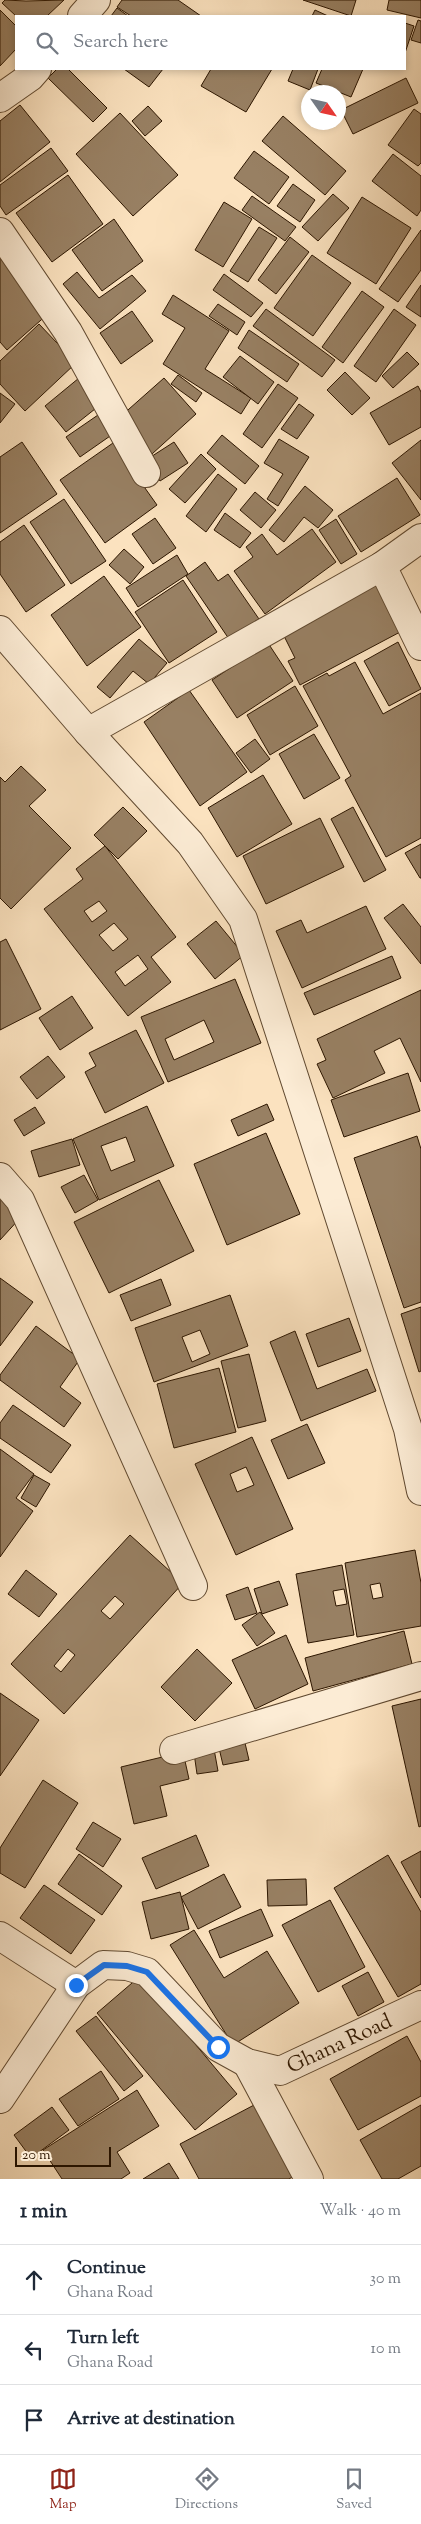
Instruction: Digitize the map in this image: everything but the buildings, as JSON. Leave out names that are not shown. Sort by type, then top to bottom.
[{"type":"street","points":[[83,15],[96,0]]},
{"type":"street","points":[[0,98],[30,78],[37,70]]},
{"type":"street","points":[[0,232],[68,332],[146,473]]},
{"type":"street","points":[[88,732],[382,566],[421,538]]},
{"type":"street","points":[[382,566],[421,646]]},
{"type":"street","points":[[0,630],[88,732],[190,843],[243,919],[408,1429],[421,1491]]},
{"type":"street","points":[[0,1177],[20,1200],[193,1586]]},
{"type":"street","points":[[174,1750],[421,1676]]},
{"type":"street","points":[[0,1936],[76,1985]]},
{"type":"street","name":"Ghana Road","points":[[0,2099],[76,1985],[104,1965],[127,1966],[147,1972],[218,2047],[247,2064],[280,2071],[421,2005]]},
{"type":"street","points":[[247,2064],[309,2179]]},
{"type":"route","points":[[76,1985],[104,1965],[127,1966],[147,1972],[218,2047]]}]
